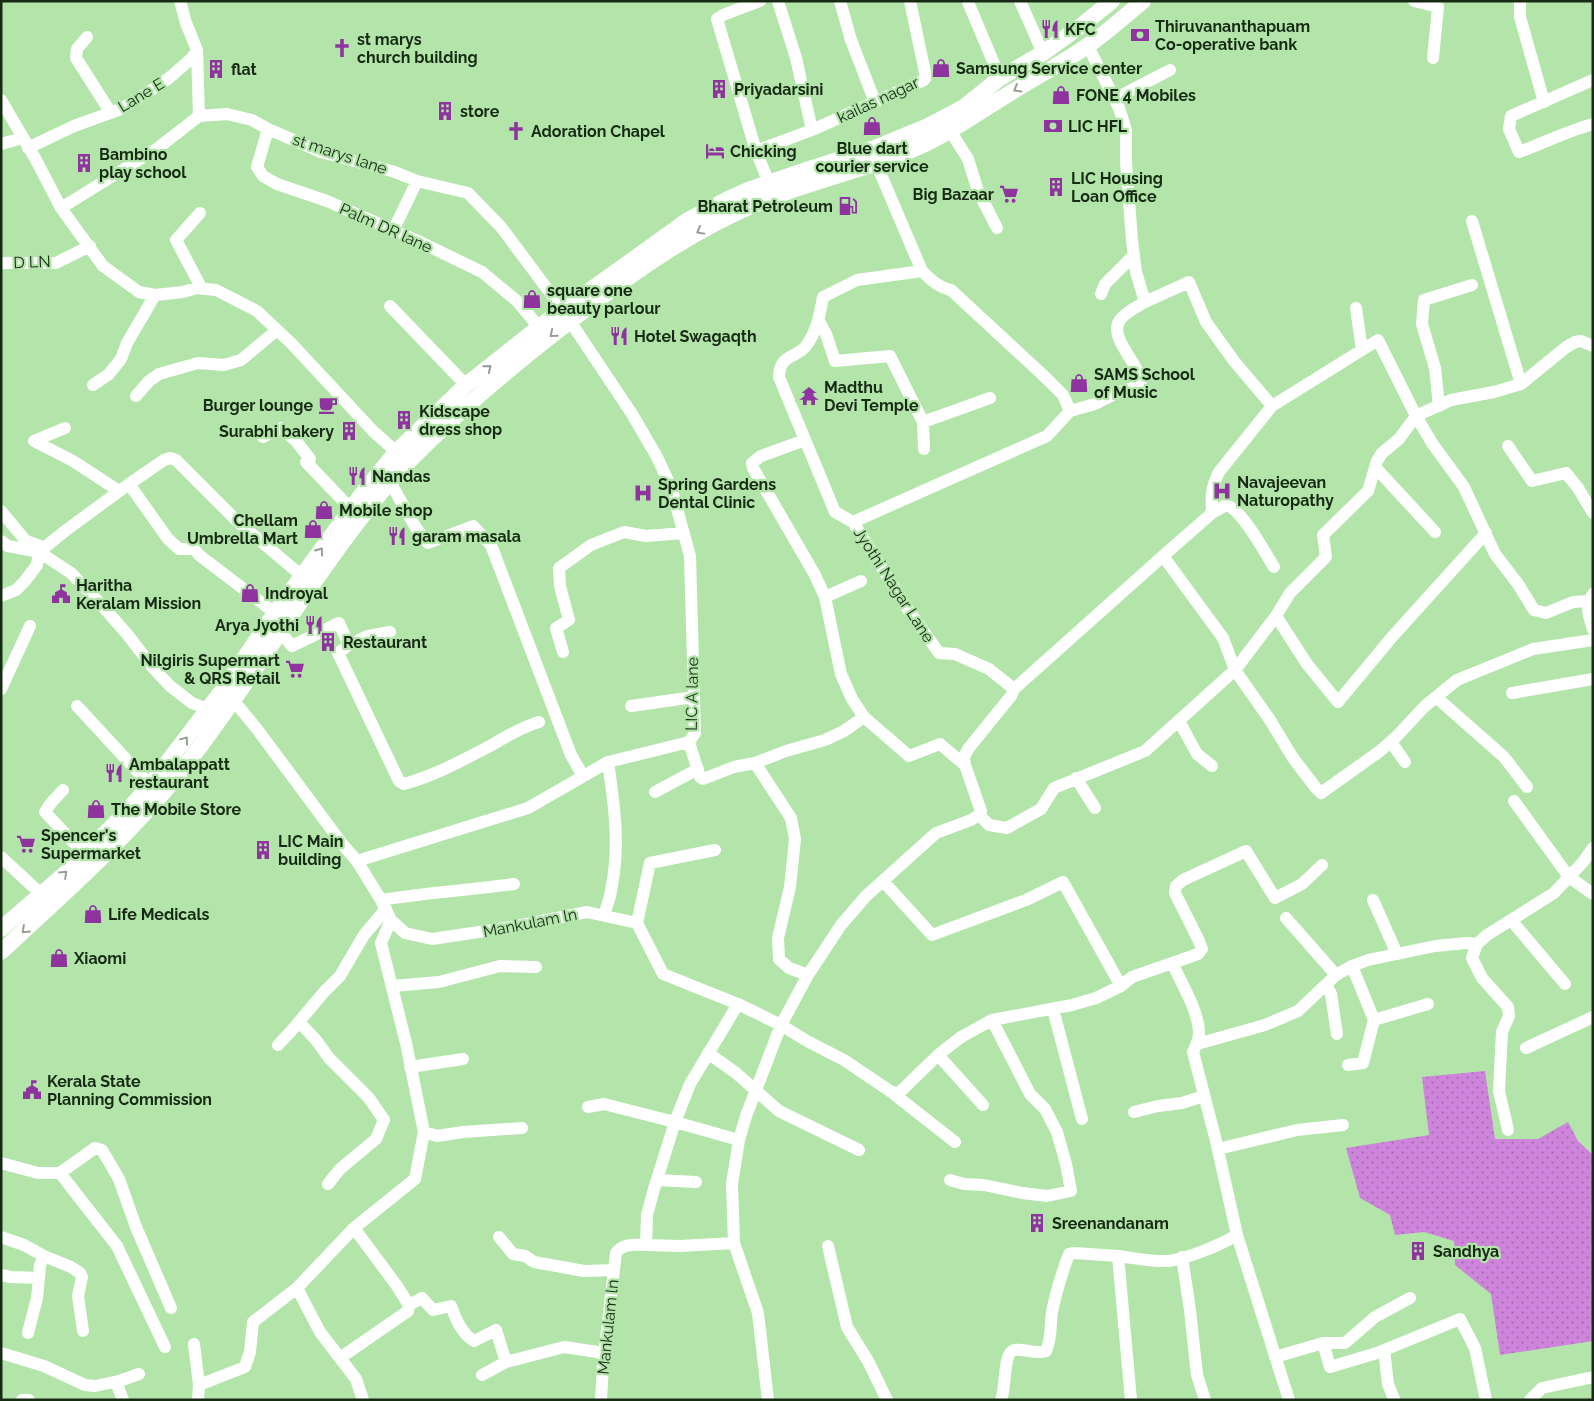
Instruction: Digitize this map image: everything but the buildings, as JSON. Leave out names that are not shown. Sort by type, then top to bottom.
[{"type":"main road","points":[[1,952],[145,814],[180,773],[275,613],[351,509],[466,385],[539,327],[566,315],[700,231],[774,197],[876,163],[922,146],[951,132],[1010,92],[1088,46],[1143,1]]},
{"type":"main road","points":[[1,929],[42,895],[125,813],[150,785],[208,710],[228,694],[280,632],[345,538],[390,482],[401,457],[478,395],[566,315],[688,220],[728,199],[809,169],[875,148],[926,127],[964,107],[1000,78],[1043,53],[1105,4]]},
{"type":"main road","points":[[728,199],[734,215]]},
{"type":"street","points":[[61,208],[158,148],[199,116],[197,50],[186,23],[180,1]]},
{"type":"street","points":[[760,1],[723,15],[717,20],[756,151],[769,183]]},
{"type":"street","points":[[778,1],[796,58],[812,130]]},
{"type":"street","points":[[840,1],[851,40],[875,102]]},
{"type":"street","name":"kailas nagar","points":[[756,151],[812,130],[924,80],[926,77],[910,1]]},
{"type":"street","points":[[1020,1],[1043,53]]},
{"type":"street","points":[[1414,1],[1438,7],[1433,58]]},
{"type":"street","points":[[1520,1],[1520,17],[1544,102]]},
{"type":"street","points":[[968,2],[1000,78]]},
{"type":"street","points":[[87,37],[77,49],[76,58],[111,113]]},
{"type":"street","points":[[1088,46],[1114,99],[1126,130],[1126,162],[1134,255],[1136,272],[1145,302]]},
{"type":"street","name":"Lane E","points":[[1,144],[26,143],[121,109],[156,88],[192,58],[197,50]]},
{"type":"street","points":[[1114,99],[1170,70]]},
{"type":"street","points":[[1593,80],[1511,116],[1509,129],[1519,152],[1572,130],[1593,124]]},
{"type":"street","points":[[1,100],[61,208],[103,266],[139,292],[155,295],[183,292],[197,288],[216,290],[257,311],[331,384],[373,431],[401,457]]},
{"type":"street","name":"st marys lane","points":[[199,116],[227,114],[252,120],[321,152],[468,193],[501,227],[566,315]]},
{"type":"street","name":"Palm DR lane","points":[[268,129],[257,167],[263,176],[277,184],[327,202],[418,241],[482,272],[517,301],[539,327]]},
{"type":"street","points":[[951,132],[968,159],[978,191],[997,228]]},
{"type":"street","points":[[876,163],[922,271],[943,288],[951,290],[1046,377],[1062,395],[1070,411]]},
{"type":"street","points":[[393,231],[416,180]]},
{"type":"street","points":[[200,213],[176,240],[202,288]]},
{"type":"street","points":[[1472,221],[1521,384]]},
{"type":"street","name":"D LN","points":[[1,263],[56,262],[90,246]]},
{"type":"street","points":[[1101,294],[1105,284],[1134,255]]},
{"type":"street","name":"Jyothi Nagar Lane","points":[[922,271],[856,280],[823,296],[819,321],[806,347],[789,357],[781,365],[779,376],[835,512],[853,522],[908,611],[939,653],[955,654],[989,669],[1014,689]]},
{"type":"street","points":[[853,522],[1047,436],[1070,411],[1095,404],[1119,392],[1141,385],[1140,375],[1118,336],[1117,325],[1122,317],[1145,302],[1189,282],[1206,322],[1234,361],[1272,406]]},
{"type":"street","points":[[1440,406],[1435,368],[1422,324],[1424,300],[1472,285]]},
{"type":"street","points":[[93,385],[109,374],[120,359],[127,343],[155,295]]},
{"type":"street","points":[[390,306],[466,385]]},
{"type":"street","points":[[1356,308],[1362,350]]},
{"type":"street","name":"LIC A lane","points":[[357,861],[528,808],[608,762],[689,742],[694,733],[690,556],[671,487],[657,456],[632,414],[566,315]]},
{"type":"street","points":[[819,321],[826,334],[835,361],[890,356],[923,422],[924,448]]},
{"type":"street","points":[[136,396],[149,381],[159,374],[198,362],[224,365],[241,360],[277,330]]},
{"type":"street","points":[[1212,514],[1212,485],[1219,472],[1272,406],[1378,340],[1416,416],[1432,443],[1464,487],[1495,554],[1518,584],[1534,610],[1546,613],[1590,597]]},
{"type":"street","points":[[979,815],[989,825],[1008,828],[1041,809],[1054,788],[1145,751],[1235,670],[1276,616],[1290,593],[1326,557],[1323,536],[1368,490],[1375,467],[1382,453],[1399,438],[1416,416],[1451,400],[1494,392],[1521,384],[1575,342],[1581,341],[1593,346]]},
{"type":"street","points":[[923,422],[990,398]]},
{"type":"street","points":[[65,428],[34,441],[124,487],[178,549],[194,549],[206,561],[275,613]]},
{"type":"street","points":[[263,437],[281,428],[296,441],[310,459],[306,462],[351,509]]},
{"type":"street","points":[[805,440],[761,456],[752,463],[753,468],[826,597],[842,674],[852,699],[864,717],[909,756],[940,744],[965,764]]},
{"type":"street","points":[[1508,446],[1532,481],[1566,473],[1578,488],[1593,513]]},
{"type":"street","points":[[1,596],[16,590],[24,582],[37,564],[42,549],[124,487],[164,460],[170,458],[176,460],[238,522],[302,576]]},
{"type":"street","points":[[1375,467],[1435,532]]},
{"type":"street","points":[[390,482],[416,528],[428,543],[474,526],[491,545],[571,755],[583,776]]},
{"type":"street","points":[[768,1400],[758,1313],[734,1243],[732,1184],[739,1140],[746,1116],[781,1025],[808,975],[841,925],[866,896],[936,833],[971,820],[979,815],[981,811],[964,757],[968,749],[1011,696],[1014,689],[1163,556],[1212,514],[1226,505],[1232,507],[1250,527],[1274,568]]},
{"type":"street","points":[[1,511],[26,541],[42,549],[71,573],[98,600],[170,686],[192,703],[208,710]]},
{"type":"street","points":[[563,652],[556,628],[570,620],[560,586],[560,568],[591,545],[624,532],[646,536],[684,533]]},
{"type":"street","points":[[1276,616],[1307,664],[1338,702],[1392,637],[1486,533]]},
{"type":"street","points":[[1,541],[8,546],[42,549]]},
{"type":"street","points":[[1163,556],[1223,638],[1235,670],[1270,720],[1293,758],[1321,793],[1391,742],[1425,706],[1457,680],[1533,649],[1593,640]]},
{"type":"street","points":[[826,597],[861,582]]},
{"type":"street","points":[[1590,597],[1587,608],[1593,629]]},
{"type":"street","points":[[280,632],[292,646],[339,623],[350,645]]},
{"type":"street","points":[[1,689],[30,626]]},
{"type":"street","points":[[390,632],[368,636],[338,653],[399,781],[404,784],[423,779],[490,746],[527,725],[539,722]]},
{"type":"street","points":[[1512,693],[1593,679]]},
{"type":"street","name":"Mankulam ln","points":[[228,694],[257,729],[332,831],[357,861],[386,909],[405,933],[432,939],[587,912],[637,923]]},
{"type":"street","points":[[632,706],[694,697]]},
{"type":"street","points":[[1436,697],[1504,757],[1527,787]]},
{"type":"street","points":[[77,706],[150,785]]},
{"type":"street","points":[[689,742],[700,777],[703,779],[825,740],[844,731],[864,717]]},
{"type":"street","points":[[1179,721],[1197,754],[1212,766]]},
{"type":"street","points":[[1391,742],[1405,762]]},
{"type":"street","points":[[604,916],[612,887],[616,848],[615,810],[608,762]]},
{"type":"street","points":[[755,763],[791,818],[795,839],[790,887],[778,938],[779,959],[789,968],[808,975]]},
{"type":"street","points":[[655,792],[698,770]]},
{"type":"street","points":[[1076,778],[1095,808]]},
{"type":"street","points":[[63,790],[45,812],[73,842],[87,851]]},
{"type":"street","points":[[1514,801],[1569,877],[1593,894]]},
{"type":"street","points":[[1508,1130],[1499,1091],[1502,1032],[1508,1016],[1508,1006],[1482,978],[1472,958],[1477,944],[1487,935],[1554,894],[1593,848]]},
{"type":"street","points":[[714,850],[650,863],[637,923],[664,974],[738,1004],[781,1025],[844,1060],[890,1092],[955,1142]]},
{"type":"street","points":[[890,1092],[900,1092],[938,1055],[961,1037],[992,1020],[1072,1006],[1096,998],[1120,986],[1132,976],[1198,954],[1202,949],[1175,893],[1176,886],[1182,880],[1246,851],[1275,898],[1302,884],[1322,866]]},
{"type":"street","points":[[1,856],[42,895]]},
{"type":"street","points":[[883,881],[932,935],[1026,900],[1063,882],[1120,986]]},
{"type":"street","points":[[278,1045],[340,976],[364,935],[386,909],[427,893],[466,891],[514,884]]},
{"type":"street","points":[[1373,900],[1397,954]]},
{"type":"street","points":[[199,1385],[245,1367],[251,1346],[253,1322],[297,1288],[354,1228],[415,1179],[424,1132],[406,1043],[381,943],[386,909]]},
{"type":"street","points":[[1286,918],[1336,975]]},
{"type":"street","points":[[1511,920],[1565,984]]},
{"type":"street","points":[[1197,1044],[1265,1025],[1298,1011],[1336,975],[1368,960],[1457,943],[1477,944]]},
{"type":"street","points":[[1172,963],[1197,1020],[1199,1033],[1193,1052],[1218,1149],[1237,1235],[1289,1400]]},
{"type":"street","points":[[392,986],[439,982],[500,966],[536,967]]},
{"type":"street","points":[[1348,1065],[1363,1063],[1374,1020],[1352,966]]},
{"type":"street","points":[[1326,985],[1331,994],[1337,1034]]},
{"type":"street","points":[[734,1243],[680,1246],[646,1245],[648,1215],[657,1180],[690,1084],[738,1004]]},
{"type":"street","points":[[1374,1020],[1428,1004]]},
{"type":"street","points":[[1053,1009],[1082,1119]]},
{"type":"street","points":[[1526,1048],[1593,1017]]},
{"type":"street","points":[[950,1180],[964,1184],[984,1185],[1047,1196],[1071,1191],[1057,1132],[1045,1110],[1030,1094],[992,1020]]},
{"type":"street","points":[[299,1022],[316,1040],[329,1058],[369,1098],[384,1120],[376,1139],[340,1169],[328,1184]]},
{"type":"street","points":[[708,1053],[736,1073],[779,1111],[859,1150]]},
{"type":"street","points":[[938,1055],[983,1105]]},
{"type":"street","points":[[410,1067],[463,1058]]},
{"type":"street","points":[[1134,1112],[1182,1103],[1204,1096]]},
{"type":"street","points":[[588,1107],[604,1104],[739,1140]]},
{"type":"street","points":[[1218,1149],[1298,1130],[1343,1125]]},
{"type":"street","points":[[424,1132],[437,1136],[522,1128]]},
{"type":"street","points":[[1,1163],[38,1173],[60,1173],[95,1148],[102,1150],[118,1179],[136,1228],[171,1308]]},
{"type":"street","points":[[60,1173],[117,1246],[165,1347]]},
{"type":"street","points":[[657,1180],[696,1182]]},
{"type":"street","points":[[340,1358],[408,1311],[409,1305],[354,1228]]},
{"type":"street","points":[[1000,1400],[1003,1394],[1009,1353],[1015,1350],[1046,1351],[1050,1341],[1057,1286],[1069,1254],[1074,1252],[1170,1261],[1223,1243],[1237,1235]]},
{"type":"street","points":[[1,1237],[24,1245],[80,1273],[82,1277],[78,1296],[82,1331]]},
{"type":"street","points":[[499,1237],[513,1254],[525,1256],[534,1262],[584,1270],[614,1270]]},
{"type":"street","name":"Mankulam ln","points":[[602,1400],[604,1353],[616,1253],[619,1249],[627,1246],[646,1245]]},
{"type":"street","points":[[828,1246],[847,1326],[868,1361],[887,1400]]},
{"type":"street","points":[[28,1332],[37,1298],[40,1265],[44,1256]]},
{"type":"street","points":[[1118,1256],[1131,1400]]},
{"type":"street","points":[[1182,1257],[1197,1375],[1205,1400]]},
{"type":"street","points":[[1,1275],[39,1278]]},
{"type":"street","points":[[297,1288],[320,1332],[356,1379],[363,1400]]},
{"type":"street","points":[[409,1305],[422,1298],[433,1310],[452,1306],[457,1322],[468,1338],[474,1341],[496,1330],[506,1362]]},
{"type":"street","points":[[1275,1357],[1323,1343],[1345,1343],[1375,1316],[1410,1298]]},
{"type":"street","points":[[1323,1343],[1330,1366],[1384,1350],[1460,1319],[1475,1348],[1486,1400]]},
{"type":"street","points":[[194,1344],[199,1385],[198,1400]]},
{"type":"street","points":[[482,1375],[506,1362],[564,1347],[604,1353]]},
{"type":"street","points":[[1384,1350],[1388,1384],[1394,1399]]},
{"type":"street","points":[[1,1353],[44,1366],[85,1385],[95,1386],[116,1382],[139,1374]]},
{"type":"street","points":[[1530,1400],[1542,1388],[1593,1377]]},
{"type":"street","points":[[116,1382],[122,1400]]},
{"type":"street","points":[[22,1400],[29,1400]]},
{"type":"shaded area","points":[[1485,1071],[1495,1139],[1538,1139],[1568,1122],[1578,1141],[1593,1155],[1593,1341],[1500,1355],[1491,1294],[1455,1265],[1454,1241],[1424,1232],[1395,1235],[1390,1215],[1360,1198],[1346,1148],[1429,1135],[1422,1077]]},
{"type":"place","name":"KFC","points":[[1050,29]]},
{"type":"place","name":"Thiruvananthapuam Co-operative bank","points":[[1140,35]]},
{"type":"place","name":"st marys church building","points":[[342,48]]},
{"type":"place","name":"Samsung Service center","points":[[941,68]]},
{"type":"place","name":"flat","points":[[216,69]]},
{"type":"place","name":"Priyadarsini","points":[[719,89]]},
{"type":"place","name":"FONE 4 Mobiles","points":[[1061,95]]},
{"type":"place","name":"store","points":[[445,111]]},
{"type":"place","name":"Blue dart courier service","points":[[872,126]]},
{"type":"place","name":"LIC HFL","points":[[1053,126]]},
{"type":"place","name":"Adoration Chapel","points":[[516,131]]},
{"type":"place","name":"Chicking","points":[[715,151]]},
{"type":"place","name":"Bambino play school","points":[[84,163]]},
{"type":"place","name":"LIC Housing Loan Office","points":[[1056,187]]},
{"type":"place","name":"Big Bazaar","points":[[1009,194]]},
{"type":"place","name":"Bharat Petroleum","points":[[848,206]]},
{"type":"place","name":"square one beauty parlour","points":[[532,299]]},
{"type":"place","name":"Hotel Swagaqth","points":[[619,336]]},
{"type":"place","name":"SAMS School of Music","points":[[1079,383]]},
{"type":"place","name":"Madthu Devi Temple","points":[[809,396]]},
{"type":"place","name":"Burger lounge","points":[[328,405]]},
{"type":"place","name":"Kidscape dress shop","points":[[404,420]]},
{"type":"place","name":"Surabhi bakery","points":[[349,431]]},
{"type":"place","name":"Nandas","points":[[357,476]]},
{"type":"place","name":"Navajeevan Naturopathy","points":[[1222,491]]},
{"type":"place","name":"Spring Gardens Dental Clinic","points":[[643,493]]},
{"type":"place","name":"Mobile shop","points":[[324,510]]},
{"type":"place","name":"Chellam Umbrella Mart","points":[[313,529]]},
{"type":"place","name":"garam masala","points":[[397,536]]},
{"type":"place","name":"Indroyal","points":[[250,593]]},
{"type":"place","name":"Haritha Keralam Mission","points":[[61,594]]},
{"type":"place","name":"Arya Jyothi","points":[[314,625]]},
{"type":"place","name":"Restaurant","points":[[328,642]]},
{"type":"place","name":"Nilgiris Supermart & QRS Retail","points":[[295,669]]},
{"type":"place","name":"Ambalappatt restaurant","points":[[114,773]]},
{"type":"place","name":"The Mobile Store","points":[[96,809]]},
{"type":"place","name":"Spencer's Supermarket","points":[[26,844]]},
{"type":"place","name":"LIC Main building","points":[[263,850]]},
{"type":"place","name":"Life Medicals","points":[[93,914]]},
{"type":"place","name":"Xiaomi","points":[[59,958]]},
{"type":"place","name":"Kerala State Planning Commission","points":[[32,1090]]},
{"type":"place","name":"Sreenandanam","points":[[1037,1223]]},
{"type":"place","name":"Sandhya","points":[[1418,1251]]}]
